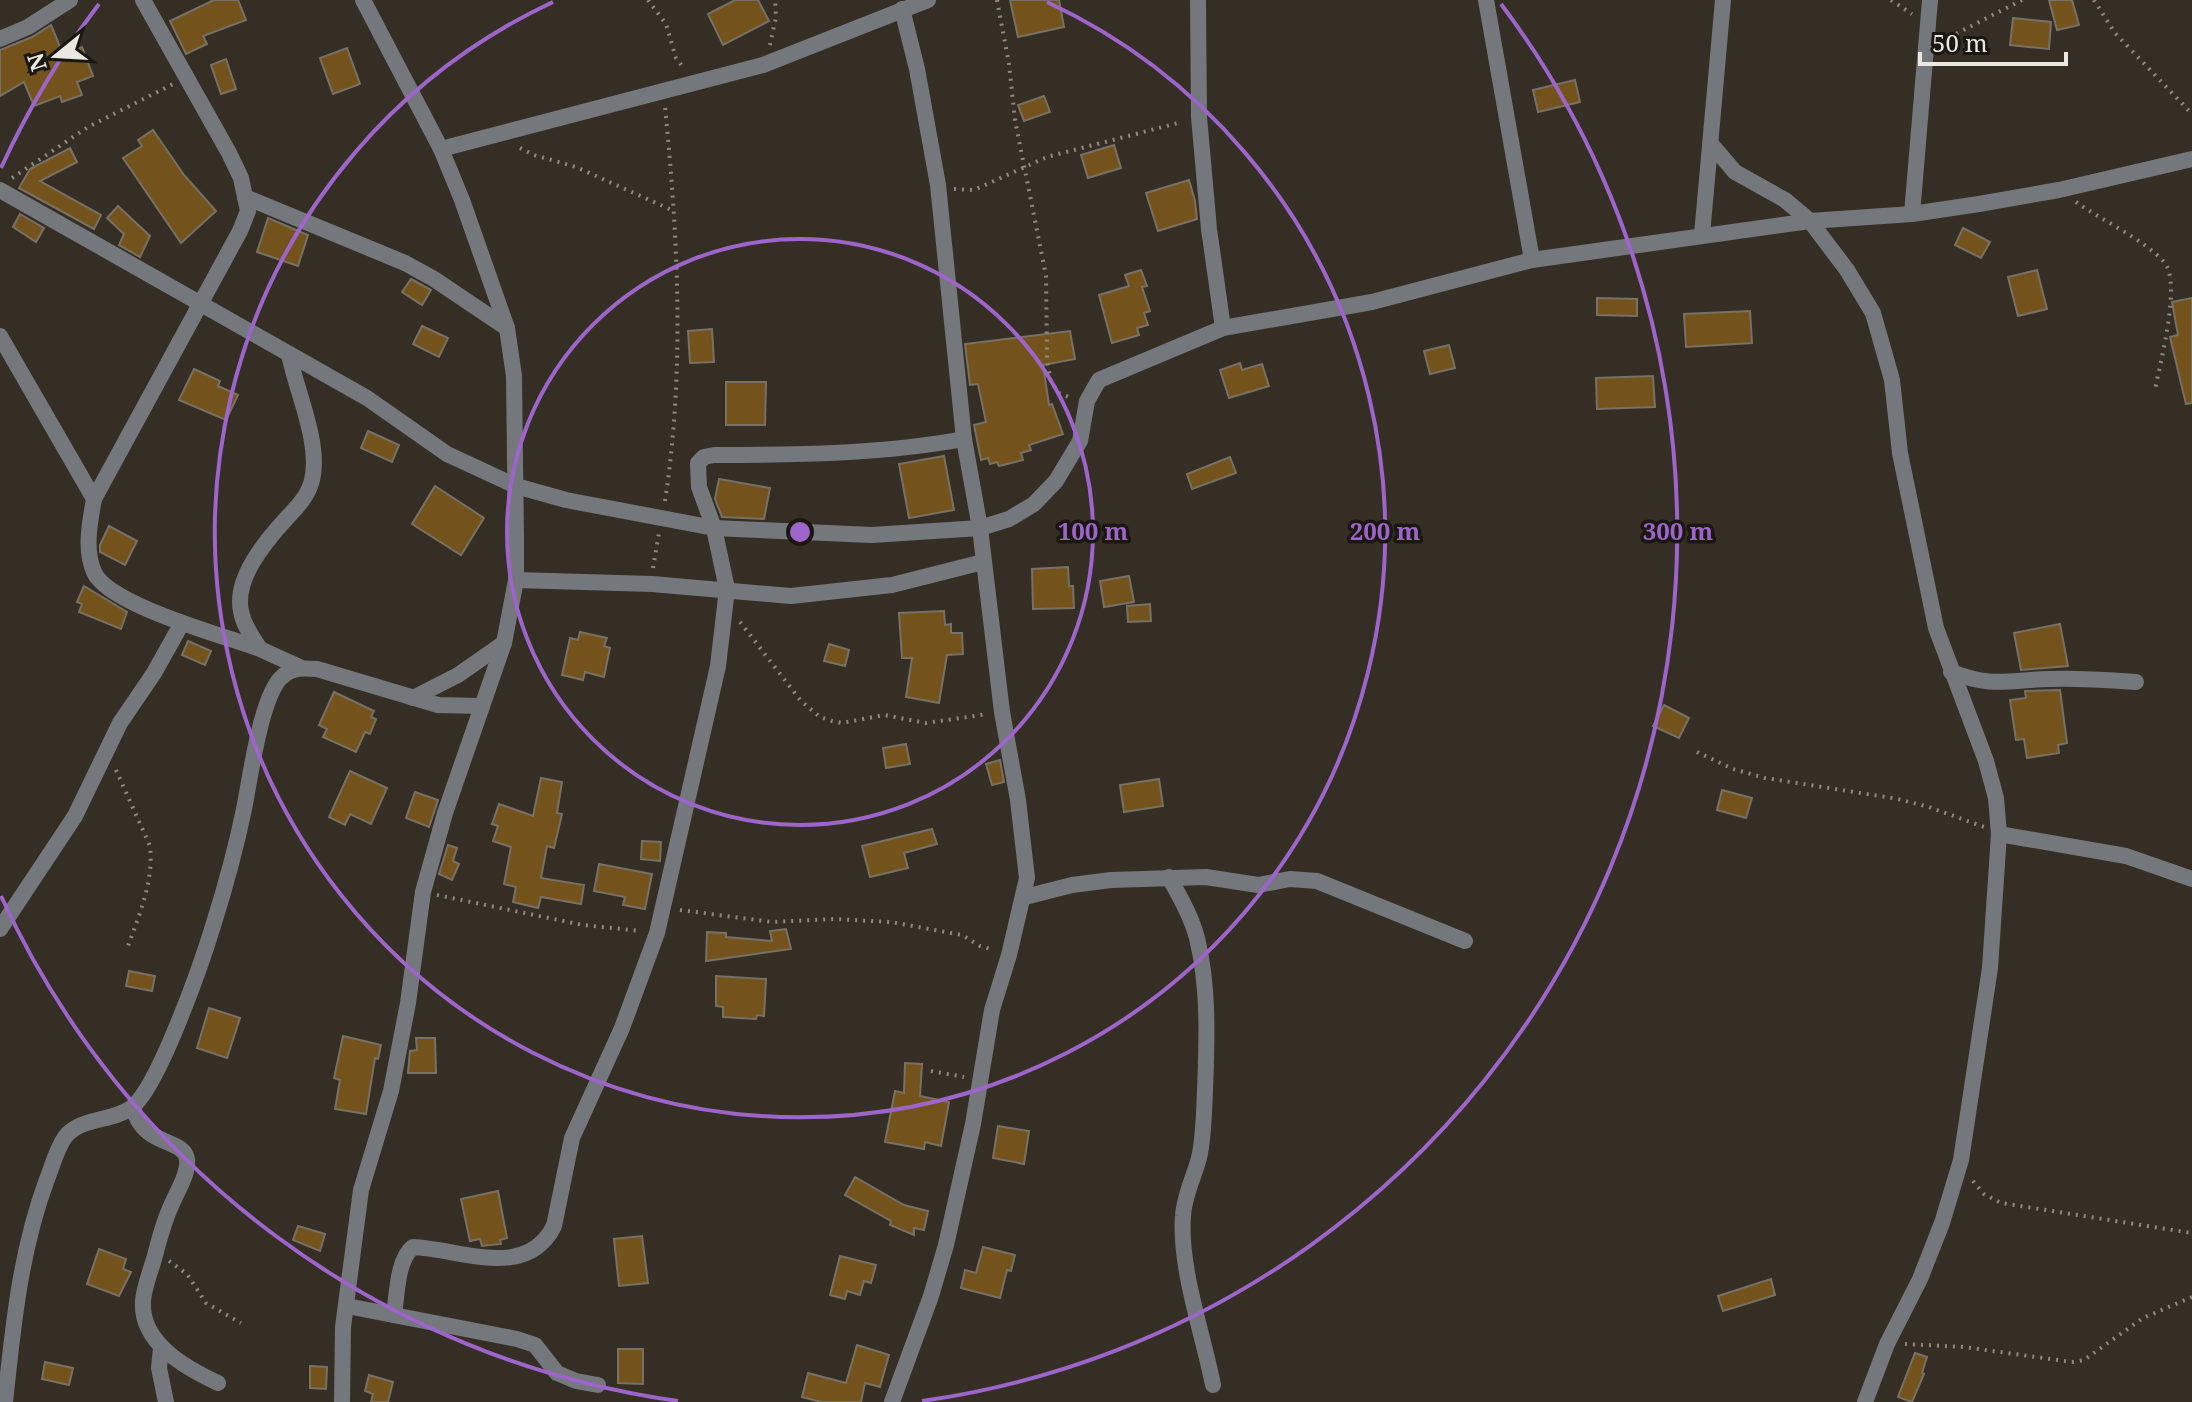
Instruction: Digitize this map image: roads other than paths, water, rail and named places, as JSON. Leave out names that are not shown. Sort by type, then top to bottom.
[{"type":"street","points":[[0,39],[28,27],[70,0]]},
{"type":"street","points":[[143,0],[229,153],[241,178],[248,211],[94,499],[89,532],[90,559],[95,574],[103,586],[182,623],[260,649],[300,667],[366,682],[438,705],[481,706]]},
{"type":"street","points":[[342,1402],[341,1353],[361,1190],[391,1091],[408,1003],[423,892],[445,813],[504,643],[516,580],[514,376],[507,328],[441,149],[363,0]]},
{"type":"street","points":[[441,149],[763,65],[928,0]]},
{"type":"street","points":[[1198,0],[1199,117],[1209,229],[1223,328]]},
{"type":"street","points":[[1486,0],[1532,260]]},
{"type":"street","points":[[1702,235],[1723,0]]},
{"type":"street","points":[[1912,214],[1930,0]]},
{"type":"street","points":[[892,1402],[942,1258],[982,1076],[992,1010],[1025,897],[1027,878],[1002,712],[980,528],[964,439],[946,240],[917,69],[902,9]]},
{"type":"street","points":[[1711,144],[1735,172],[1785,200],[1810,221],[1847,270],[1873,313],[1892,380],[1900,453],[1936,628],[1986,761],[1996,798],[1999,834],[1990,968],[1961,1160],[1942,1223],[1920,1279],[1887,1344],[1865,1402]]},
{"type":"street","points":[[6,184],[199,305],[367,398],[447,454],[516,486],[566,500],[714,528],[872,535],[980,528],[1009,519],[1034,504],[1056,481],[1080,441],[1087,401],[1099,380],[1223,328],[1372,302],[1532,260],[1810,221],[1912,214],[2059,190],[2192,159]]},
{"type":"street","points":[[245,197],[405,263],[507,328]]},
{"type":"street","points":[[0,336],[94,499]]},
{"type":"street","points":[[260,649],[244,622],[240,595],[259,553],[303,500],[313,479],[311,441],[289,354]]},
{"type":"street","points":[[394,1315],[403,1263],[413,1247],[485,1258],[515,1257],[534,1251],[554,1226],[572,1138],[622,1028],[657,933],[718,666],[726,596],[714,528],[699,487],[698,463],[704,457],[904,448],[964,439]]},
{"type":"street","points":[[516,580],[652,584],[726,596],[791,596],[892,585],[983,562]]},
{"type":"street","points":[[0,929],[75,816],[120,723],[154,673],[182,623]]},
{"type":"street","points":[[413,698],[458,675],[504,643]]},
{"type":"street","points":[[5,1402],[12,1324],[22,1265],[33,1216],[59,1147],[67,1135],[78,1127],[133,1107],[149,1083],[199,970],[228,875],[269,700],[282,676],[300,667]]},
{"type":"street","points":[[1951,672],[1977,682],[2001,684],[2045,679],[2136,682]]},
{"type":"street","points":[[1999,834],[2126,856],[2192,879]]},
{"type":"street","points":[[1025,897],[1072,885],[1169,877],[1206,877],[1258,885],[1290,879],[1317,881],[1465,941]]},
{"type":"street","points":[[1169,877],[1189,913],[1197,939],[1203,979],[1206,1021],[1203,1123],[1199,1157],[1187,1191],[1183,1226],[1190,1283],[1213,1385]]},
{"type":"street","points":[[133,1107],[137,1122],[145,1131],[183,1150],[187,1158],[184,1176],[169,1209],[143,1304],[149,1326],[161,1348],[218,1383]]},
{"type":"street","points":[[347,1306],[478,1330],[535,1345],[557,1373],[598,1385]]},
{"type":"street","points":[[161,1348],[159,1368],[166,1402]]}]
